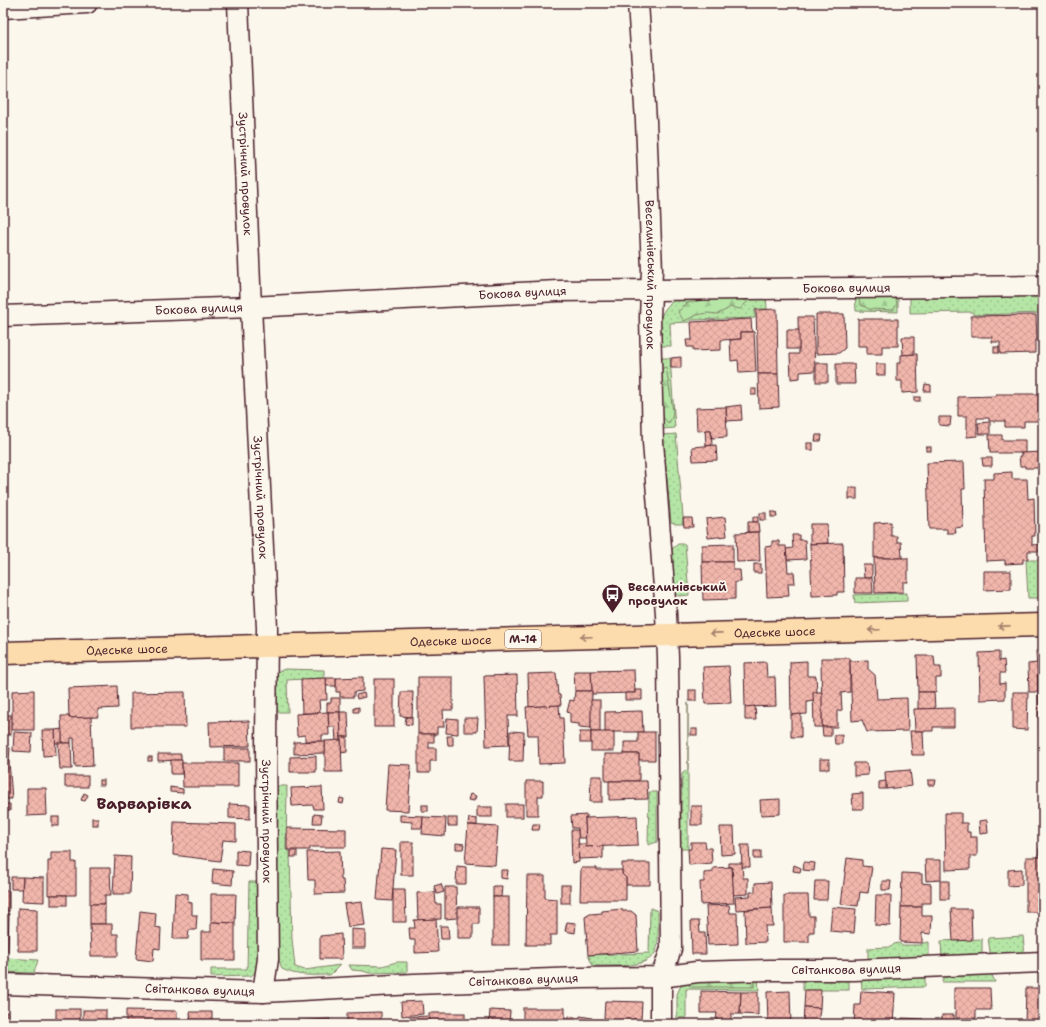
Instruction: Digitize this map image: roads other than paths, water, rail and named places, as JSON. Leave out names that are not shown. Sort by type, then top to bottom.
[{"type":"highway","name":"Одеське шосе","points":[[3,653],[1043,625]]},
{"type":"street","points":[[3,8],[87,3]]},
{"type":"street","name":"Зустрічний провулок","points":[[238,3],[266,646],[268,959],[263,992]]},
{"type":"street","name":"Веселинівський провулок","points":[[638,3],[646,128],[652,270],[650,346],[652,414],[667,635],[671,949],[661,977],[662,1024]]},
{"type":"street","name":"Бокова вулиця","points":[[3,316],[251,307],[558,291],[1043,286]]},
{"type":"street","name":"Світанкова вулиця","points":[[3,984],[263,992],[456,982],[661,977],[697,972],[854,970],[1043,962]]},
{"type":"place","name":"Веселинівський провулок","points":[[613,614]]},
{"type":"district","name":"Варварівка","points":[[144,803]]}]
